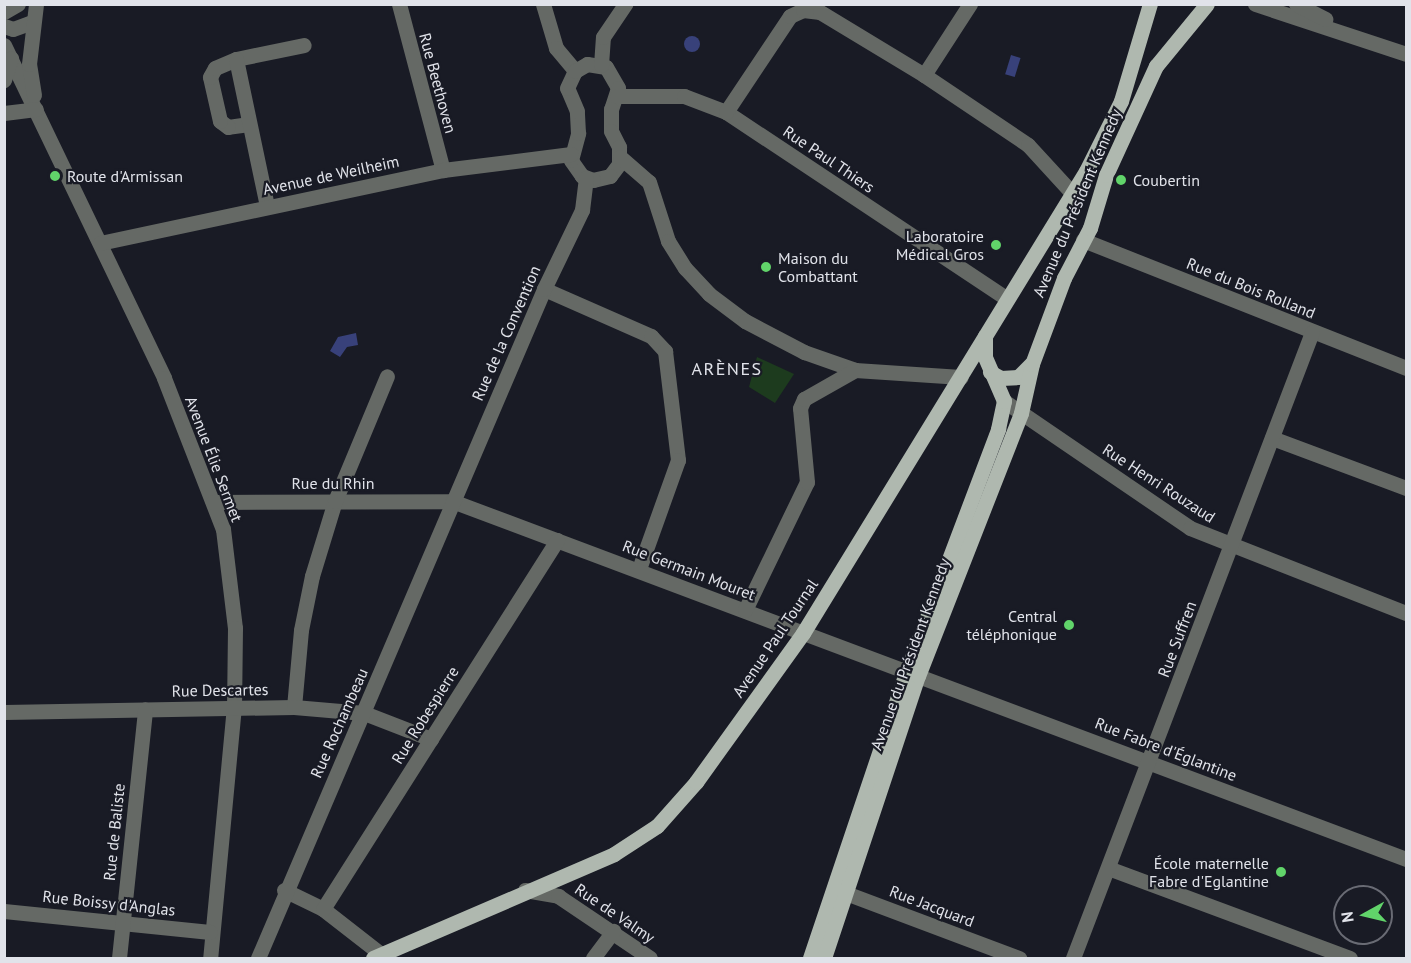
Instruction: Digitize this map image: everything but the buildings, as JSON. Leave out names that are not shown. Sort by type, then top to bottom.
[{"type":"main road","name":"Avenue Paul Tournal","points":[[380,957],[525,890],[614,855],[657,826],[696,782],[803,633],[961,377],[1071,192],[1121,101],[1150,4]]},
{"type":"main road","name":"Avenue du Président Kennedy","points":[[912,674],[1021,413],[1032,364],[1064,278],[1083,240],[1115,152],[1156,66],[1174,40],[1209,4]]},
{"type":"main road","points":[[985,336],[985,357],[1004,401]]},
{"type":"main road","points":[[990,372],[1001,378],[1018,377],[1032,364]]},
{"type":"main road","name":"Avenue du Président Kennedy","points":[[810,958],[839,890],[998,429],[1004,401]]},
{"type":"main road","name":"Avenue du Président Kennedy","points":[[824,958],[839,890]]},
{"type":"street","points":[[4,12],[18,4]]},
{"type":"street","points":[[36,4],[32,22],[29,64],[36,110]]},
{"type":"street","name":"Rue Beethoven","points":[[399,4],[443,170]]},
{"type":"street","points":[[543,4],[556,48],[575,71]]},
{"type":"street","points":[[601,65],[603,37],[625,4]]},
{"type":"street","points":[[924,75],[970,4]]},
{"type":"street","points":[[1256,4],[1340,29],[1407,54]]},
{"type":"street","points":[[1296,4],[1340,29]]},
{"type":"street","points":[[726,112],[790,16],[803,10],[820,12],[924,75],[1028,145],[1071,192]]},
{"type":"street","points":[[4,26],[13,29],[32,22]]},
{"type":"street","points":[[249,124],[228,127],[220,122],[210,77],[215,68],[236,59],[304,45]]},
{"type":"street","points":[[8,52],[36,110]]},
{"type":"street","points":[[4,80],[8,52]]},
{"type":"street","points":[[236,59],[267,206]]},
{"type":"street","points":[[620,157],[610,176],[586,178],[574,166],[571,154],[578,133],[577,111],[567,88],[575,71],[587,64],[601,65],[615,77],[617,96],[611,109],[611,131],[620,157],[649,182],[668,241],[709,294],[765,331],[804,352],[855,370],[961,377]]},
{"type":"street","name":"Rue Paul Thiers","points":[[617,96],[684,96],[726,112],[1006,298]]},
{"type":"street","points":[[4,112],[36,110]]},
{"type":"street","name":"Avenue Élie Sermet","points":[[36,110],[164,378],[223,529],[236,628],[234,706],[210,932],[210,958]]},
{"type":"street","name":"Avenue de Weilheim","points":[[100,243],[443,170],[571,154]]},
{"type":"street","name":"Rue de la Convention","points":[[452,501],[544,289],[582,210],[586,178]]},
{"type":"street","name":"Rue du Bois Rolland","points":[[1083,240],[1407,368]]},
{"type":"street","points":[[544,289],[651,336],[665,351],[678,460],[639,569]]},
{"type":"street","name":"Rue Suffren","points":[[1073,958],[1232,547],[1312,332]]},
{"type":"street","points":[[745,610],[807,482],[800,408],[804,399],[855,370]]},
{"type":"street","points":[[294,707],[301,630],[312,576],[335,501],[387,376]]},
{"type":"street","name":"Rue Henri Rouzaud","points":[[1004,401],[1190,528],[1232,547],[1407,613]]},
{"type":"street","points":[[1272,438],[1407,488]]},
{"type":"street","name":"Rue du Rhin","points":[[213,502],[452,501]]},
{"type":"street","name":"Rue Germain Mouret","points":[[452,501],[639,569],[912,674]]},
{"type":"street","name":"Rue Rochambeau","points":[[258,958],[284,890],[364,713],[452,501]]},
{"type":"street","name":"Rue Robespierre","points":[[323,909],[556,540]]},
{"type":"street","name":"Rue Fabre d'Églantine","points":[[912,674],[1407,859]]},
{"type":"street","name":"Rue Descartes","points":[[4,712],[234,706],[294,707],[364,713],[431,739]]},
{"type":"street","name":"Rue de Baliste","points":[[119,958],[145,709]]},
{"type":"street","points":[[1108,868],[1350,958]]},
{"type":"street","points":[[284,890],[323,909],[380,957]]},
{"type":"street","name":"Rue de Valmy","points":[[525,890],[558,896],[650,958]]},
{"type":"street","name":"Rue Jacquard","points":[[839,890],[1018,958]]},
{"type":"street","name":"Rue Boissy d'Anglas","points":[[4,910],[210,932]]},
{"type":"street","points":[[593,958],[613,931]]},
{"type":"green space","points":[[757,357],[794,374],[775,403],[749,387]]},
{"type":"water","points":[[692,36],[698,38],[700,44],[698,50],[692,52],[686,50],[684,44],[686,38]]},
{"type":"water","points":[[1011,55],[1021,58],[1015,77],[1005,74]]},
{"type":"water","points":[[356,333],[358,345],[347,347],[340,357],[330,351],[338,337]]},
{"type":"place","name":"Route d'Armissan","points":[[55,176]]},
{"type":"place","name":"Coubertin","points":[[1121,180]]},
{"type":"place","name":"Laboratoire Médical Gros","points":[[996,245]]},
{"type":"place","name":"Maison du Combattant","points":[[766,267]]},
{"type":"place","name":"Central téléphonique","points":[[1069,625]]},
{"type":"place","name":"École maternelle Fabre d'Eglantine","points":[[1281,872]]},
{"type":"district","name":"ARÈNES","points":[[727,369]]}]
